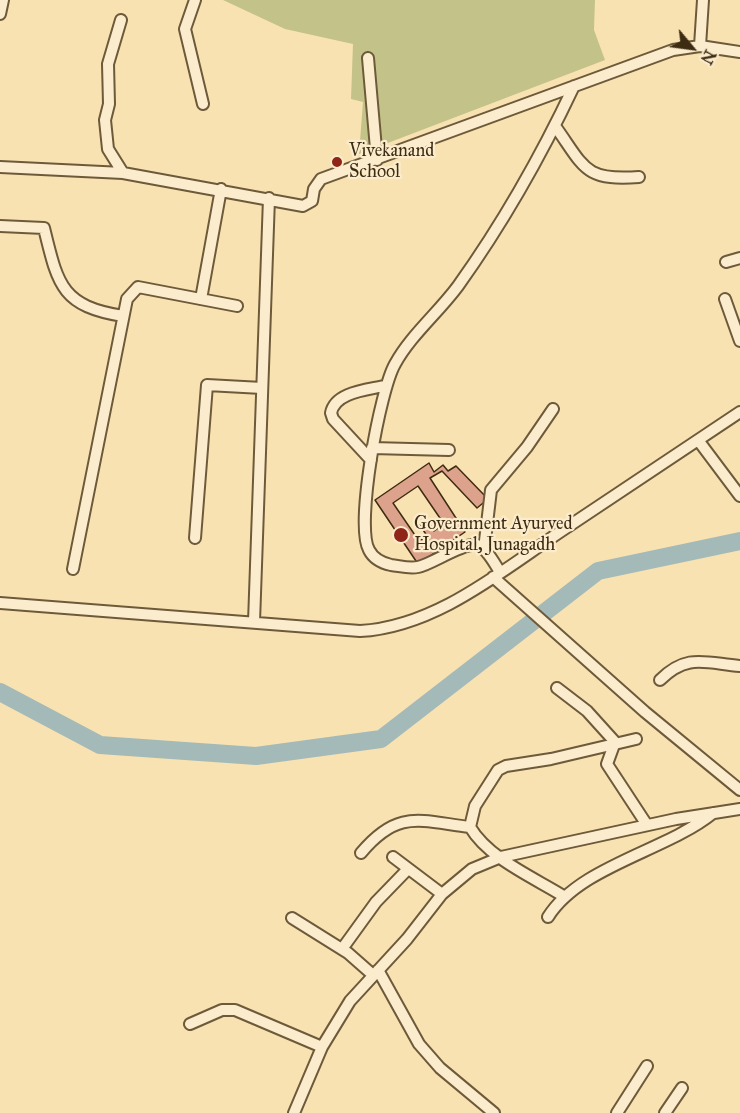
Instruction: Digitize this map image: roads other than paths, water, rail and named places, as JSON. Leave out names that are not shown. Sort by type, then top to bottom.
[{"type":"street","points":[[0,14],[3,0]]},
{"type":"street","points":[[195,0],[185,29],[203,104]]},
{"type":"street","points":[[700,46],[703,0]]},
{"type":"street","points":[[121,20],[108,64],[109,104],[105,120],[108,149],[123,173]]},
{"type":"street","points":[[0,167],[123,173],[309,205],[314,189],[321,180],[673,50],[700,46],[740,52]]},
{"type":"street","points":[[368,58],[377,160]]},
{"type":"street","points":[[484,549],[469,545],[429,564],[410,568],[385,564],[375,558],[369,550],[364,536],[372,448],[384,386],[404,349],[457,287],[530,176],[574,86]]},
{"type":"street","points":[[555,126],[585,167],[595,176],[612,179],[639,177]]},
{"type":"street","points":[[201,299],[221,189]]},
{"type":"street","points":[[254,622],[268,198]]},
{"type":"street","points":[[0,226],[44,228],[56,273],[73,299],[93,311],[123,316]]},
{"type":"street","points":[[726,262],[740,258]]},
{"type":"street","points":[[73,569],[127,299],[138,287],[237,306]]},
{"type":"street","points":[[725,299],[740,341]]},
{"type":"street","points":[[195,538],[207,384],[262,387]]},
{"type":"street","points":[[371,460],[333,419],[331,413],[336,401],[351,394],[384,386]]},
{"type":"street","points":[[553,409],[528,447],[491,490],[484,549],[496,574],[645,712],[740,790]]},
{"type":"street","points":[[0,603],[85,612],[254,622],[360,632],[380,630],[421,617],[496,574],[740,412]]},
{"type":"street","points":[[698,440],[740,496]]},
{"type":"street","points":[[372,448],[449,450]]},
{"type":"street","points":[[660,680],[673,667],[685,662],[740,666]]},
{"type":"street","points":[[557,688],[587,711],[615,742]]},
{"type":"street","points":[[566,897],[501,857],[475,835],[470,827],[475,806],[498,770],[506,766],[551,759],[615,742],[636,739]]},
{"type":"street","points":[[615,742],[607,764],[647,825]]},
{"type":"street","points":[[294,1113],[322,1047],[345,1009],[375,972],[407,939],[442,894],[472,869],[501,857],[647,825],[740,809]]},
{"type":"street","points":[[548,917],[566,897],[597,876],[699,824],[713,813]]},
{"type":"street","points":[[361,853],[381,830],[399,822],[418,821],[470,827]]},
{"type":"street","points":[[393,857],[442,894]]},
{"type":"street","points":[[342,950],[376,902],[408,869]]},
{"type":"street","points":[[292,918],[375,972],[419,1044],[440,1068],[494,1113]]},
{"type":"street","points":[[190,1024],[222,1010],[235,1010],[322,1047]]},
{"type":"street","points":[[617,1113],[647,1066]]},
{"type":"street","points":[[665,1113],[681,1088]]},
{"type":"waterway","points":[[0,692],[100,745],[256,756],[381,739],[598,571],[740,541]]},
{"type":"place","name":"Vivekanand School","points":[[337,162]]},
{"type":"place","name":"Government Ayurved Hospital, Junagadh","points":[[401,535]]}]
